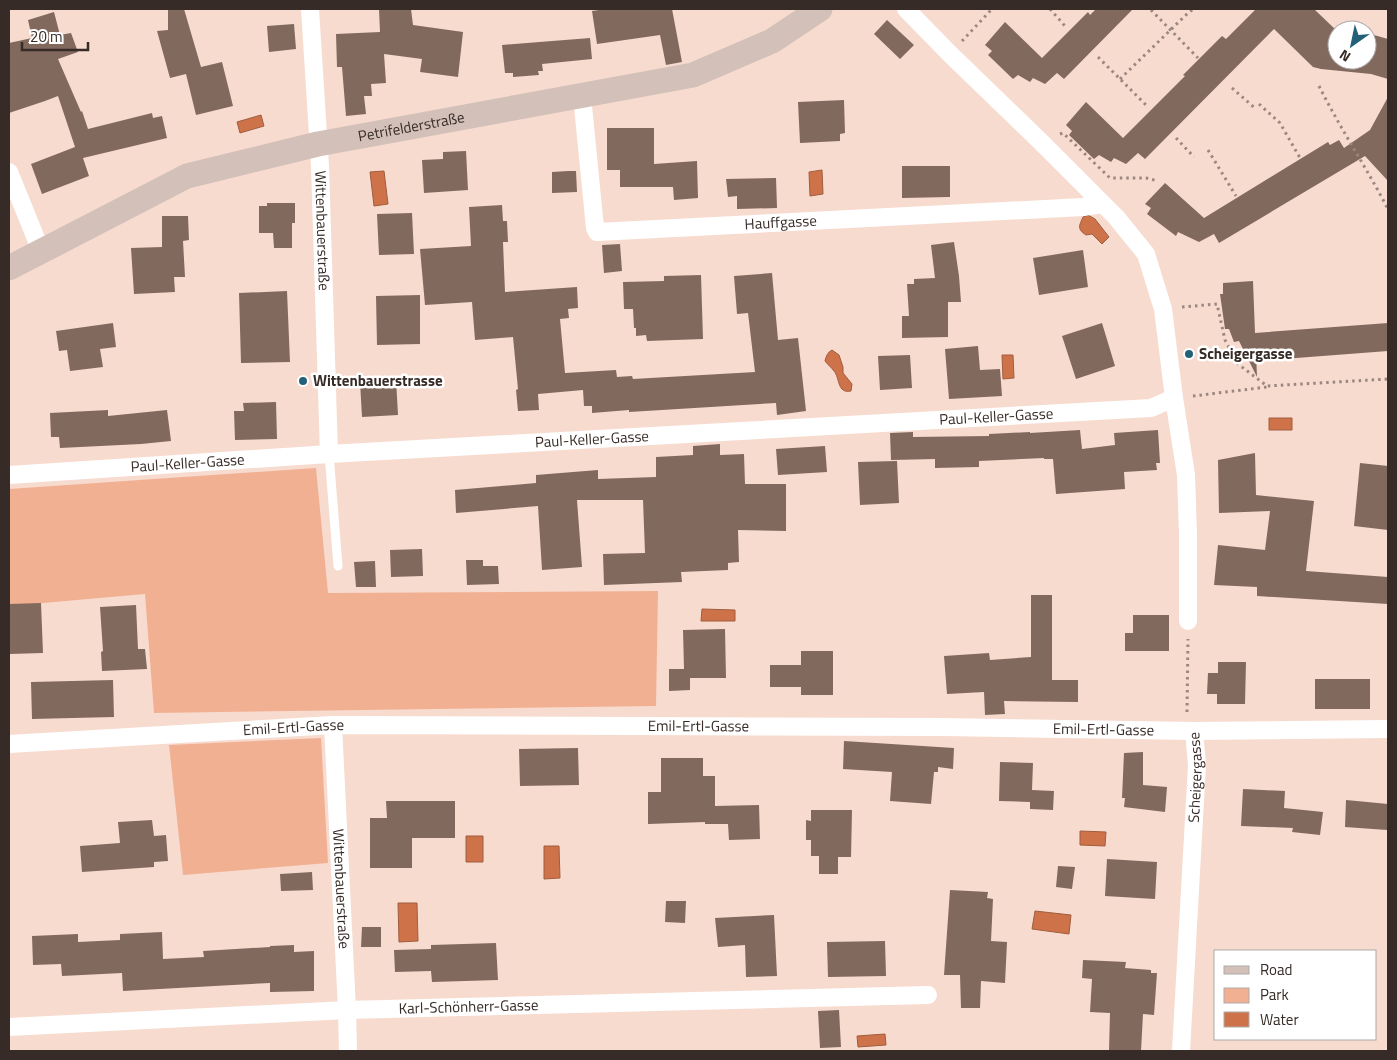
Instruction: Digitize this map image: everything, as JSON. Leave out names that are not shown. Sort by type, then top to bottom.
[{"type":"main road","name":"Petrifelderstraße","points":[[9,268],[187,176],[318,144],[693,75],[772,41],[820,9]]},
{"type":"street","name":"Wittenbauerstraße","points":[[310,9],[318,144],[329,454]]},
{"type":"street","points":[[906,9],[1116,217],[1146,254],[1163,309],[1186,475],[1188,621]]},
{"type":"street","name":"Hauffgasse","points":[[582,96],[595,228],[597,232],[1083,207],[1102,204]]},
{"type":"street","points":[[9,172],[41,251]]},
{"type":"street","name":"Paul-Keller-Gasse","points":[[9,475],[329,454],[1151,408],[1174,398]]},
{"type":"street","name":"Wittenbauerstraße","points":[[333,725],[348,1051]]},
{"type":"street","name":"Emil-Ertl-Gasse","points":[[9,744],[333,725],[942,727],[1194,731],[1388,729]]},
{"type":"street","name":"Scheigergasse","points":[[1181,1051],[1197,765],[1194,731]]},
{"type":"street","name":"Karl-Schönherr-Gasse","points":[[9,1027],[347,1010],[928,995]]},
{"type":"lane","points":[[329,454],[338,566]]},
{"type":"path","points":[[950,54],[992,9]]},
{"type":"path","points":[[1050,9],[1065,26]]},
{"type":"path","points":[[1120,79],[1170,29],[1194,9]]},
{"type":"path","points":[[1151,10],[1198,58]]},
{"type":"path","points":[[1098,57],[1148,107]]},
{"type":"path","points":[[1319,86],[1388,209]]},
{"type":"path","points":[[1232,88],[1256,109]]},
{"type":"path","points":[[1260,104],[1280,123],[1300,158]]},
{"type":"path","points":[[1041,142],[1063,133],[1110,178],[1146,178],[1158,181]]},
{"type":"path","points":[[1176,138],[1194,157]]},
{"type":"path","points":[[1208,150],[1236,196]]},
{"type":"path","points":[[1163,309],[1217,304],[1225,340],[1238,364],[1267,386]]},
{"type":"path","points":[[1174,398],[1267,386],[1388,378]]},
{"type":"path","name":"Scheigergasse","points":[[1188,621],[1187,719],[1194,731]]},
{"type":"green space","points":[[316,468],[328,593],[658,591],[656,706],[154,713],[145,594],[9,606],[9,489]]},
{"type":"green space","points":[[321,738],[328,863],[183,875],[169,745]]},
{"type":"water","points":[[261,115],[264,126],[240,133],[237,122]]},
{"type":"water","points":[[822,170],[823,194],[810,196],[809,172]]},
{"type":"water","points":[[384,171],[388,204],[374,206],[370,172]]},
{"type":"water","points":[[1088,215],[1095,219],[1109,237],[1102,244],[1092,234],[1086,235],[1080,229],[1083,217]]},
{"type":"water","points":[[832,350],[839,355],[843,373],[852,384],[851,391],[841,388],[836,374],[825,361],[827,354]]},
{"type":"water","points":[[1002,355],[1013,355],[1014,378],[1003,379]]},
{"type":"water","points":[[1269,418],[1292,418],[1292,430],[1269,430]]},
{"type":"water","points":[[702,609],[735,610],[735,621],[701,621]]},
{"type":"water","points":[[1080,831],[1106,832],[1105,846],[1080,845]]},
{"type":"water","points":[[466,836],[483,836],[483,862],[466,862]]},
{"type":"water","points":[[544,846],[559,846],[560,878],[544,879]]},
{"type":"water","points":[[398,903],[417,903],[418,941],[399,942]]},
{"type":"water","points":[[1035,911],[1071,915],[1069,934],[1032,929]]},
{"type":"water","points":[[885,1034],[886,1045],[858,1047],[857,1036]]},
{"type":"building","points":[[168,9],[184,9],[201,67],[222,62],[233,106],[196,115],[186,74],[170,78],[157,31],[168,30]]},
{"type":"building","points":[[379,9],[411,9],[413,25],[463,32],[458,77],[420,72],[422,59],[384,54],[386,83],[371,84],[372,96],[364,96],[366,114],[346,116],[342,67],[337,67],[336,34],[380,32]]},
{"type":"building","points":[[606,9],[672,9],[682,62],[666,65],[660,35],[597,44],[592,11]]},
{"type":"building","points":[[1096,9],[1133,9],[1064,79],[1057,73],[1045,84],[1033,78],[1030,82],[1018,75],[1013,79],[988,55],[992,51],[985,45],[1005,22],[1042,58],[1088,12],[1090,15]]},
{"type":"building","points":[[1256,9],[1314,9],[1327,21],[1327,70],[1313,67],[1274,29],[1145,159],[1138,153],[1126,164],[1114,158],[1111,162],[1099,155],[1094,159],[1069,135],[1072,131],[1066,125],[1086,102],[1123,138],[1222,36],[1226,39]]},
{"type":"building","points":[[54,12],[60,35],[71,33],[78,52],[58,59],[82,111],[88,129],[152,113],[153,118],[162,116],[167,138],[83,158],[89,176],[42,194],[31,164],[75,147],[58,96],[9,113],[9,43],[32,38],[28,20]]},
{"type":"building","points":[[887,20],[914,45],[900,59],[874,34]]},
{"type":"building","points":[[294,24],[296,49],[269,52],[267,26]]},
{"type":"building","points":[[1377,36],[1388,39],[1388,79],[1371,74],[1331,70],[1377,70]]},
{"type":"building","points":[[590,38],[592,59],[542,64],[543,71],[538,71],[539,75],[513,77],[513,73],[505,73],[502,45]]},
{"type":"building","points":[[1388,97],[1388,181],[1365,156],[1219,243],[1214,234],[1199,242],[1178,232],[1176,236],[1147,214],[1151,208],[1145,204],[1165,183],[1204,218],[1328,142],[1330,145],[1339,140],[1344,148],[1370,130]]},
{"type":"building","points":[[844,100],[845,133],[840,134],[840,141],[800,143],[798,102]]},
{"type":"building","points":[[607,128],[654,128],[654,164],[697,161],[698,198],[674,200],[673,187],[620,187],[620,170],[607,170]]},
{"type":"building","points":[[466,151],[468,190],[424,193],[422,160],[443,159],[443,152]]},
{"type":"building","points":[[902,166],[950,166],[950,197],[902,198]]},
{"type":"building","points":[[576,171],[577,192],[552,193],[552,172]]},
{"type":"building","points":[[776,178],[777,208],[737,209],[737,196],[728,197],[726,179]]},
{"type":"building","points":[[267,203],[295,203],[295,223],[292,223],[292,248],[274,248],[273,233],[259,233],[259,206],[267,206]]},
{"type":"building","points":[[502,205],[503,221],[507,221],[508,242],[503,242],[505,292],[577,287],[578,308],[568,309],[569,318],[560,319],[565,373],[616,370],[617,377],[632,376],[633,379],[755,372],[748,313],[737,314],[734,276],[772,273],[778,340],[798,338],[806,411],[777,415],[776,403],[592,413],[592,406],[584,406],[583,390],[538,394],[539,410],[518,411],[513,337],[475,340],[472,302],[425,305],[420,249],[471,246],[469,207]]},
{"type":"building","points":[[412,213],[414,254],[379,255],[377,214]]},
{"type":"building","points":[[162,216],[188,216],[189,240],[183,241],[185,277],[174,277],[175,292],[134,294],[131,248],[162,247]]},
{"type":"building","points":[[954,242],[961,302],[948,302],[948,337],[902,338],[902,316],[909,316],[907,284],[914,284],[914,279],[935,278],[931,245]]},
{"type":"building","points":[[620,244],[622,271],[604,273],[602,245]]},
{"type":"building","points":[[1083,250],[1088,287],[1039,295],[1033,258]]},
{"type":"building","points":[[701,275],[703,339],[647,341],[646,335],[636,336],[633,309],[624,309],[623,282],[664,281],[664,276]]},
{"type":"building","points":[[1253,281],[1255,333],[1388,323],[1388,351],[1258,361],[1256,352],[1257,377],[1239,341],[1234,342],[1229,329],[1225,329],[1220,294],[1223,294],[1223,283]]},
{"type":"building","points":[[287,291],[290,362],[241,363],[239,293]]},
{"type":"building","points":[[420,295],[420,344],[377,345],[376,296]]},
{"type":"building","points":[[113,323],[116,347],[100,349],[103,367],[70,371],[67,350],[59,351],[56,331]]},
{"type":"building","points":[[1102,323],[1115,366],[1076,379],[1062,336]]},
{"type":"building","points":[[978,346],[980,370],[1000,369],[1002,396],[949,399],[945,349]]},
{"type":"building","points":[[910,355],[912,388],[880,390],[878,356]]},
{"type":"building","points":[[396,379],[398,415],[362,417],[360,382]]},
{"type":"building","points":[[276,402],[277,439],[235,440],[234,411],[244,411],[243,403]]},
{"type":"building","points":[[108,410],[108,416],[167,410],[171,441],[60,448],[59,437],[51,437],[50,413]]},
{"type":"building","points":[[1080,430],[1082,449],[1115,445],[1114,433],[1158,430],[1160,463],[1156,463],[1157,470],[1124,472],[1125,489],[1056,494],[1053,459],[979,461],[979,467],[935,468],[935,459],[891,460],[890,433],[913,432],[913,437],[989,436],[989,434]]},
{"type":"building","points":[[720,444],[720,455],[744,454],[745,484],[786,484],[786,531],[738,530],[739,562],[728,563],[728,570],[681,572],[682,582],[604,585],[603,554],[645,553],[643,500],[577,500],[582,567],[542,570],[538,506],[456,513],[455,490],[536,483],[536,475],[598,470],[598,479],[656,477],[656,457],[693,455],[693,446]]},
{"type":"building","points":[[825,446],[827,472],[778,475],[776,449]]},
{"type":"building","points":[[1255,453],[1256,495],[1314,501],[1306,571],[1388,577],[1388,604],[1257,596],[1257,587],[1214,585],[1218,545],[1265,550],[1270,511],[1219,513],[1218,460]]},
{"type":"building","points":[[897,461],[899,503],[860,505],[858,462]]},
{"type":"building","points":[[1360,463],[1388,466],[1388,530],[1354,526]]},
{"type":"building","points":[[422,549],[423,576],[391,577],[390,550]]},
{"type":"building","points":[[466,560],[483,560],[483,566],[498,566],[499,584],[467,585]]},
{"type":"building","points":[[375,561],[376,587],[356,587],[354,562]]},
{"type":"building","points":[[1031,595],[1052,595],[1052,680],[1078,680],[1078,702],[1004,701],[1005,714],[985,715],[984,692],[947,694],[944,656],[989,653],[990,660],[1031,657]]},
{"type":"building","points":[[41,603],[43,653],[10,654],[9,604]]},
{"type":"building","points":[[136,605],[138,649],[145,649],[147,669],[102,671],[101,652],[103,651],[100,607]]},
{"type":"building","points":[[1133,615],[1169,615],[1169,651],[1125,651],[1125,633],[1133,633]]},
{"type":"building","points":[[725,629],[726,678],[690,678],[690,690],[669,691],[669,669],[684,669],[683,630]]},
{"type":"building","points":[[801,651],[833,651],[833,695],[801,695],[801,687],[770,687],[770,665],[801,665]]},
{"type":"building","points":[[1218,662],[1246,662],[1245,704],[1217,704],[1217,694],[1207,694],[1208,673],[1218,673]]},
{"type":"building","points":[[1315,679],[1370,679],[1370,709],[1315,709]]},
{"type":"building","points":[[113,680],[114,717],[32,719],[31,682]]},
{"type":"building","points":[[844,741],[954,748],[953,769],[938,767],[938,772],[934,772],[931,804],[890,801],[892,772],[843,769]]},
{"type":"building","points":[[578,748],[579,785],[520,786],[519,749]]},
{"type":"building","points":[[1143,752],[1143,785],[1167,787],[1165,812],[1124,807],[1125,798],[1122,798],[1124,753]]},
{"type":"building","points":[[661,758],[703,758],[703,776],[715,776],[715,806],[759,805],[760,839],[729,840],[728,824],[705,824],[705,822],[648,824],[648,792],[661,792]]},
{"type":"building","points":[[1000,762],[1033,763],[1032,790],[1054,791],[1053,810],[1030,809],[1030,802],[999,801]]},
{"type":"building","points":[[1243,789],[1285,791],[1284,808],[1323,812],[1320,835],[1292,832],[1293,828],[1241,826]]},
{"type":"building","points":[[1346,800],[1388,804],[1387,830],[1345,827]]},
{"type":"building","points":[[386,801],[455,801],[455,838],[412,838],[412,868],[370,868],[370,818],[387,818]]},
{"type":"building","points":[[811,810],[852,810],[851,857],[838,857],[838,874],[819,874],[819,856],[811,856],[811,840],[806,840],[806,820],[811,821]]},
{"type":"building","points":[[152,820],[154,836],[166,835],[168,861],[154,862],[154,867],[82,872],[80,846],[120,843],[118,822]]},
{"type":"building","points":[[1107,859],[1157,862],[1155,899],[1105,896]]},
{"type":"building","points":[[1058,866],[1075,867],[1072,889],[1056,887]]},
{"type":"building","points":[[312,872],[313,890],[281,891],[280,874]]},
{"type":"building","points":[[950,890],[988,892],[987,898],[993,899],[991,941],[1007,942],[1005,983],[981,981],[980,1008],[961,1008],[960,975],[944,975]]},
{"type":"building","points":[[666,901],[686,901],[685,923],[665,922]]},
{"type":"building","points":[[774,915],[777,976],[746,977],[745,945],[718,947],[715,918]]},
{"type":"building","points":[[362,927],[381,927],[381,947],[361,947]]},
{"type":"building","points":[[162,932],[163,959],[204,957],[203,951],[270,946],[294,945],[294,952],[314,951],[314,991],[270,992],[270,983],[123,991],[122,973],[62,976],[61,964],[33,965],[32,936],[78,934],[78,942],[120,940],[120,934]]},
{"type":"building","points":[[885,941],[886,976],[828,977],[827,942]]},
{"type":"building","points":[[496,943],[498,980],[432,982],[431,971],[395,972],[394,950],[431,949],[431,945]]},
{"type":"building","points":[[1083,960],[1126,962],[1125,968],[1151,970],[1151,973],[1157,973],[1154,1015],[1143,1014],[1141,1051],[1109,1051],[1110,1013],[1090,1012],[1092,979],[1082,978]]},
{"type":"building","points":[[839,1010],[841,1047],[820,1048],[818,1011]]},
{"type":"place","name":"Scheigergasse","points":[[1189,354]]},
{"type":"place","name":"Wittenbauerstrasse","points":[[303,381]]}]
